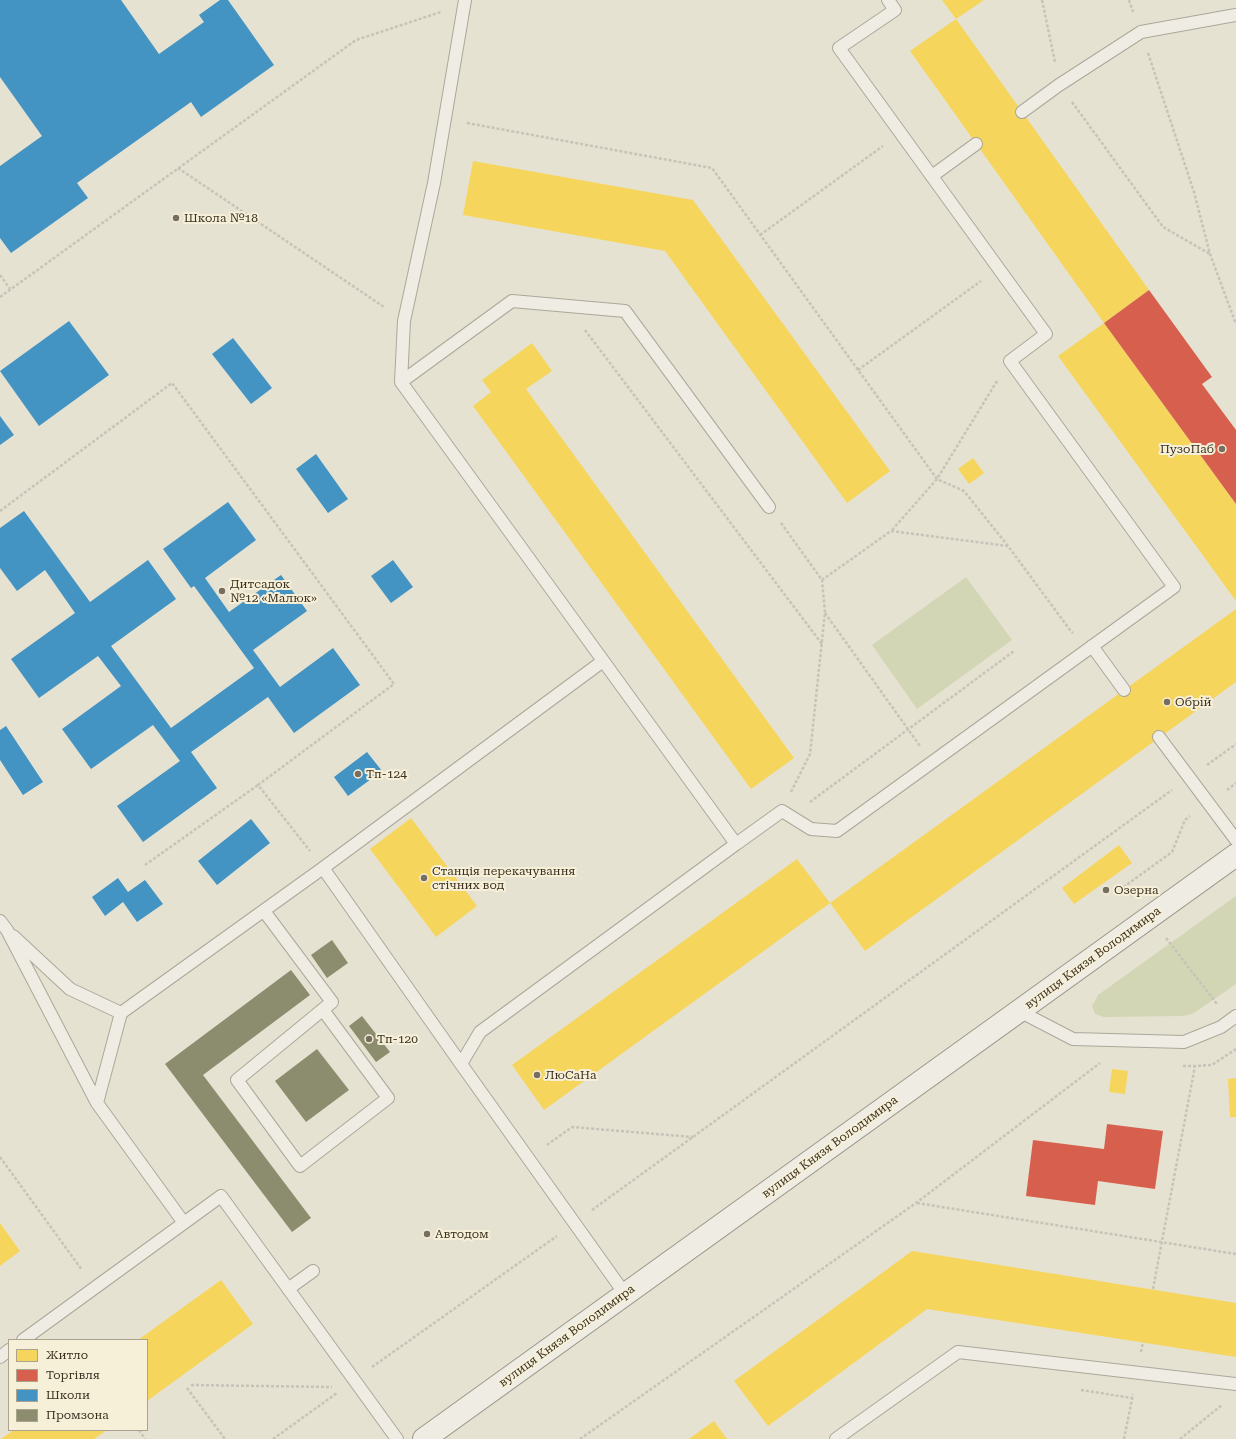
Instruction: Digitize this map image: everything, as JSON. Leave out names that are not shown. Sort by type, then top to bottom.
[{"type":"main road","name":"вулиця Князя Володимира","points":[[424,1439],[1236,855]]},
{"type":"lane","points":[[461,1064],[480,1032],[736,844],[786,813],[811,829],[837,831],[1174,587],[1010,361],[1046,334],[839,48],[895,10],[888,0]]},
{"type":"lane","points":[[464,2],[434,182],[404,321],[401,382],[736,844]]},
{"type":"lane","points":[[1022,112],[1059,85],[1141,32],[1236,15]]},
{"type":"lane","points":[[932,176],[976,144]]},
{"type":"lane","points":[[401,382],[512,301],[625,311],[769,507]]},
{"type":"lane","points":[[1092,646],[1124,690]]},
{"type":"lane","points":[[97,1104],[122,1013],[323,868],[603,661]]},
{"type":"lane","points":[[1160,737],[1236,840]]},
{"type":"lane","points":[[323,868],[625,1294]]},
{"type":"lane","points":[[264,911],[332,1002],[237,1080],[300,1166],[388,1098],[323,1010]]},
{"type":"lane","points":[[4,926],[70,989],[122,1013]]},
{"type":"lane","points":[[4,926],[97,1104],[184,1223]]},
{"type":"lane","points":[[1019,1011],[1073,1039],[1184,1042],[1221,1027],[1233,1018]]},
{"type":"lane","points":[[24,1339],[221,1196],[397,1439]]},
{"type":"lane","points":[[288,1289],[313,1271]]},
{"type":"lane","points":[[0,1357],[8,1351]]},
{"type":"lane","points":[[836,1439],[958,1352],[1236,1384]]},
{"type":"path","points":[[1042,0],[1059,85],[1163,227],[1210,254]]},
{"type":"path","points":[[1129,0],[1194,192],[1210,254],[1236,324]]},
{"type":"path","points":[[0,297],[356,40],[464,2]]},
{"type":"path","points":[[445,119],[712,168],[937,479],[964,491],[1008,546],[1070,630],[1092,646]]},
{"type":"path","points":[[760,235],[901,134]]},
{"type":"path","points":[[178,168],[404,321]]},
{"type":"path","points":[[858,370],[999,268]]},
{"type":"path","points":[[0,275],[10,290]]},
{"type":"path","points":[[567,306],[822,644]]},
{"type":"path","points":[[822,580],[891,531],[937,479],[1010,361]]},
{"type":"path","points":[[0,511],[172,383],[394,684],[258,785],[145,865]]},
{"type":"path","points":[[769,507],[822,580],[825,612],[810,754],[786,813]]},
{"type":"path","points":[[891,531],[1008,546]]},
{"type":"path","points":[[825,612],[932,762]]},
{"type":"path","points":[[786,813],[908,729],[1014,651]]},
{"type":"path","points":[[273,1439],[1236,744]]},
{"type":"path","points":[[258,785],[323,868]]},
{"type":"path","points":[[1125,886],[1172,852],[1185,820],[1209,803]]},
{"type":"path","points":[[1163,935],[1233,1018]]},
{"type":"path","points":[[1180,1066],[1212,1064],[1236,1049]]},
{"type":"path","points":[[580,1439],[916,1203],[1101,1062]]},
{"type":"path","points":[[1153,1289],[1195,1066]]},
{"type":"path","points":[[547,1146],[572,1127],[693,1137]]},
{"type":"path","points":[[0,1157],[95,1288]]},
{"type":"path","points":[[916,1203],[1236,1254]]},
{"type":"path","points":[[191,1385],[344,1388]]},
{"type":"path","points":[[187,1388],[225,1439]]},
{"type":"path","points":[[1078,1390],[1132,1398]]},
{"type":"path","points":[[1180,1439],[1224,1404]]},
{"type":"green space","points":[[966,577],[1012,640],[917,709],[872,645]]},
{"type":"green space","points":[[1236,896],[1236,984],[1194,1013],[1184,1016],[1104,1017],[1095,1014],[1092,1006],[1098,995]]},
{"type":"building: Житло","points":[[942,0],[984,0],[956,19]]},
{"type":"building: Житло","points":[[956,19],[1149,290],[1104,323],[910,51]]},
{"type":"building: Житло","points":[[473,161],[693,200],[890,471],[847,503],[665,251],[463,215]]},
{"type":"building: Житло","points":[[1104,323],[1236,504],[1236,601],[1058,356]]},
{"type":"building: Житло","points":[[532,343],[552,371],[526,389],[794,758],[751,789],[473,406],[491,392],[482,380]]},
{"type":"building: Житло","points":[[973,458],[984,473],[969,484],[958,469]]},
{"type":"building: Житло","points":[[1236,609],[1236,682],[865,951],[830,903]]},
{"type":"building: Житло","name":"Станція перекачування стічних вод","points":[[411,818],[477,906],[436,937],[370,849]]},
{"type":"building: Житло","points":[[1119,845],[1132,863],[1074,904],[1062,888]]},
{"type":"building: Житло","points":[[797,859],[830,903],[544,1110],[512,1065]]},
{"type":"building: Житло","points":[[1112,1069],[1128,1071],[1125,1094],[1109,1092]]},
{"type":"building: Житло","points":[[1236,1078],[1236,1117],[1230,1117],[1228,1079]]},
{"type":"building: Житло","points":[[0,1223],[20,1251],[0,1266]]},
{"type":"building: Житло","points":[[912,1251],[1236,1303],[1236,1357],[927,1309],[768,1426],[734,1381]]},
{"type":"building: Житло","points":[[221,1280],[253,1324],[148,1400],[148,1339],[139,1339]]},
{"type":"building: Житло","points":[[714,1421],[727,1439],[689,1439]]},
{"type":"building: Житло","points":[[13,1431],[106,1431],[94,1439],[1,1439]]},
{"type":"building: Торгівля","points":[[1149,290],[1212,377],[1202,384],[1236,430],[1236,504],[1104,323]]},
{"type":"building: Торгівля","points":[[1107,1124],[1163,1131],[1155,1189],[1098,1181],[1095,1205],[1026,1196],[1033,1140],[1104,1149]]},
{"type":"building: Школи","points":[[0,0],[121,0],[159,54],[204,22],[199,15],[220,0],[228,0],[274,65],[201,117],[191,102],[77,183],[88,198],[11,253],[0,238],[0,166],[42,136],[0,77]]},
{"type":"building: Школи","points":[[69,321],[109,375],[39,426],[0,371]]},
{"type":"building: Школи","points":[[233,338],[272,388],[251,404],[212,354]]},
{"type":"building: Школи","points":[[0,416],[14,435],[0,445]]},
{"type":"building: Школи","points":[[316,454],[348,499],[328,513],[296,469]]},
{"type":"building: Школи","points":[[228,502],[256,540],[205,578],[229,612],[281,575],[307,611],[253,650],[280,687],[333,648],[360,685],[294,733],[268,697],[191,752],[217,788],[143,842],[117,806],[180,761],[153,725],[91,769],[62,729],[121,686],[98,656],[39,698],[11,659],[75,613],[45,570],[17,591],[0,568],[0,528],[24,511],[90,602],[148,560],[176,599],[111,646],[171,728],[254,668],[194,586],[191,588],[163,549]]},
{"type":"building: Школи","points":[[393,560],[413,587],[391,603],[371,576]]},
{"type":"building: Школи","points":[[6,726],[43,782],[23,795],[0,760],[0,730]]},
{"type":"building: Школи","name":"Тп-124","points":[[367,752],[382,771],[348,796],[334,777]]},
{"type":"building: Школи","points":[[251,819],[270,843],[217,885],[198,861]]},
{"type":"building: Школи","points":[[118,878],[128,892],[145,880],[163,904],[137,922],[123,902],[105,916],[92,897]]},
{"type":"building: Промзона","points":[[332,940],[348,963],[327,978],[311,955]]},
{"type":"building: Промзона","points":[[291,970],[310,995],[203,1075],[311,1218],[292,1232],[165,1064]]},
{"type":"building: Промзона","name":"Тп-120","points":[[362,1016],[390,1052],[376,1062],[349,1026]]},
{"type":"building: Промзона","points":[[317,1049],[349,1090],[306,1122],[275,1081]]},
{"type":"place","name":"Школа №18","points":[[176,218]]},
{"type":"place","name":"ПузоПаб","points":[[1222,449]]},
{"type":"place","name":"Дитсадок №12 «Малюк»","points":[[222,591]]},
{"type":"place","name":"Обрiй","points":[[1167,702]]},
{"type":"place","name":"Тп-124","points":[[358,774]]},
{"type":"place","name":"Станція перекачування стічних вод","points":[[424,878]]},
{"type":"place","name":"Озерна","points":[[1106,890]]},
{"type":"place","name":"Тп-120","points":[[369,1039]]},
{"type":"place","name":"ЛюСаНа","points":[[537,1075]]},
{"type":"place","name":"Автодом","points":[[427,1234]]}]
